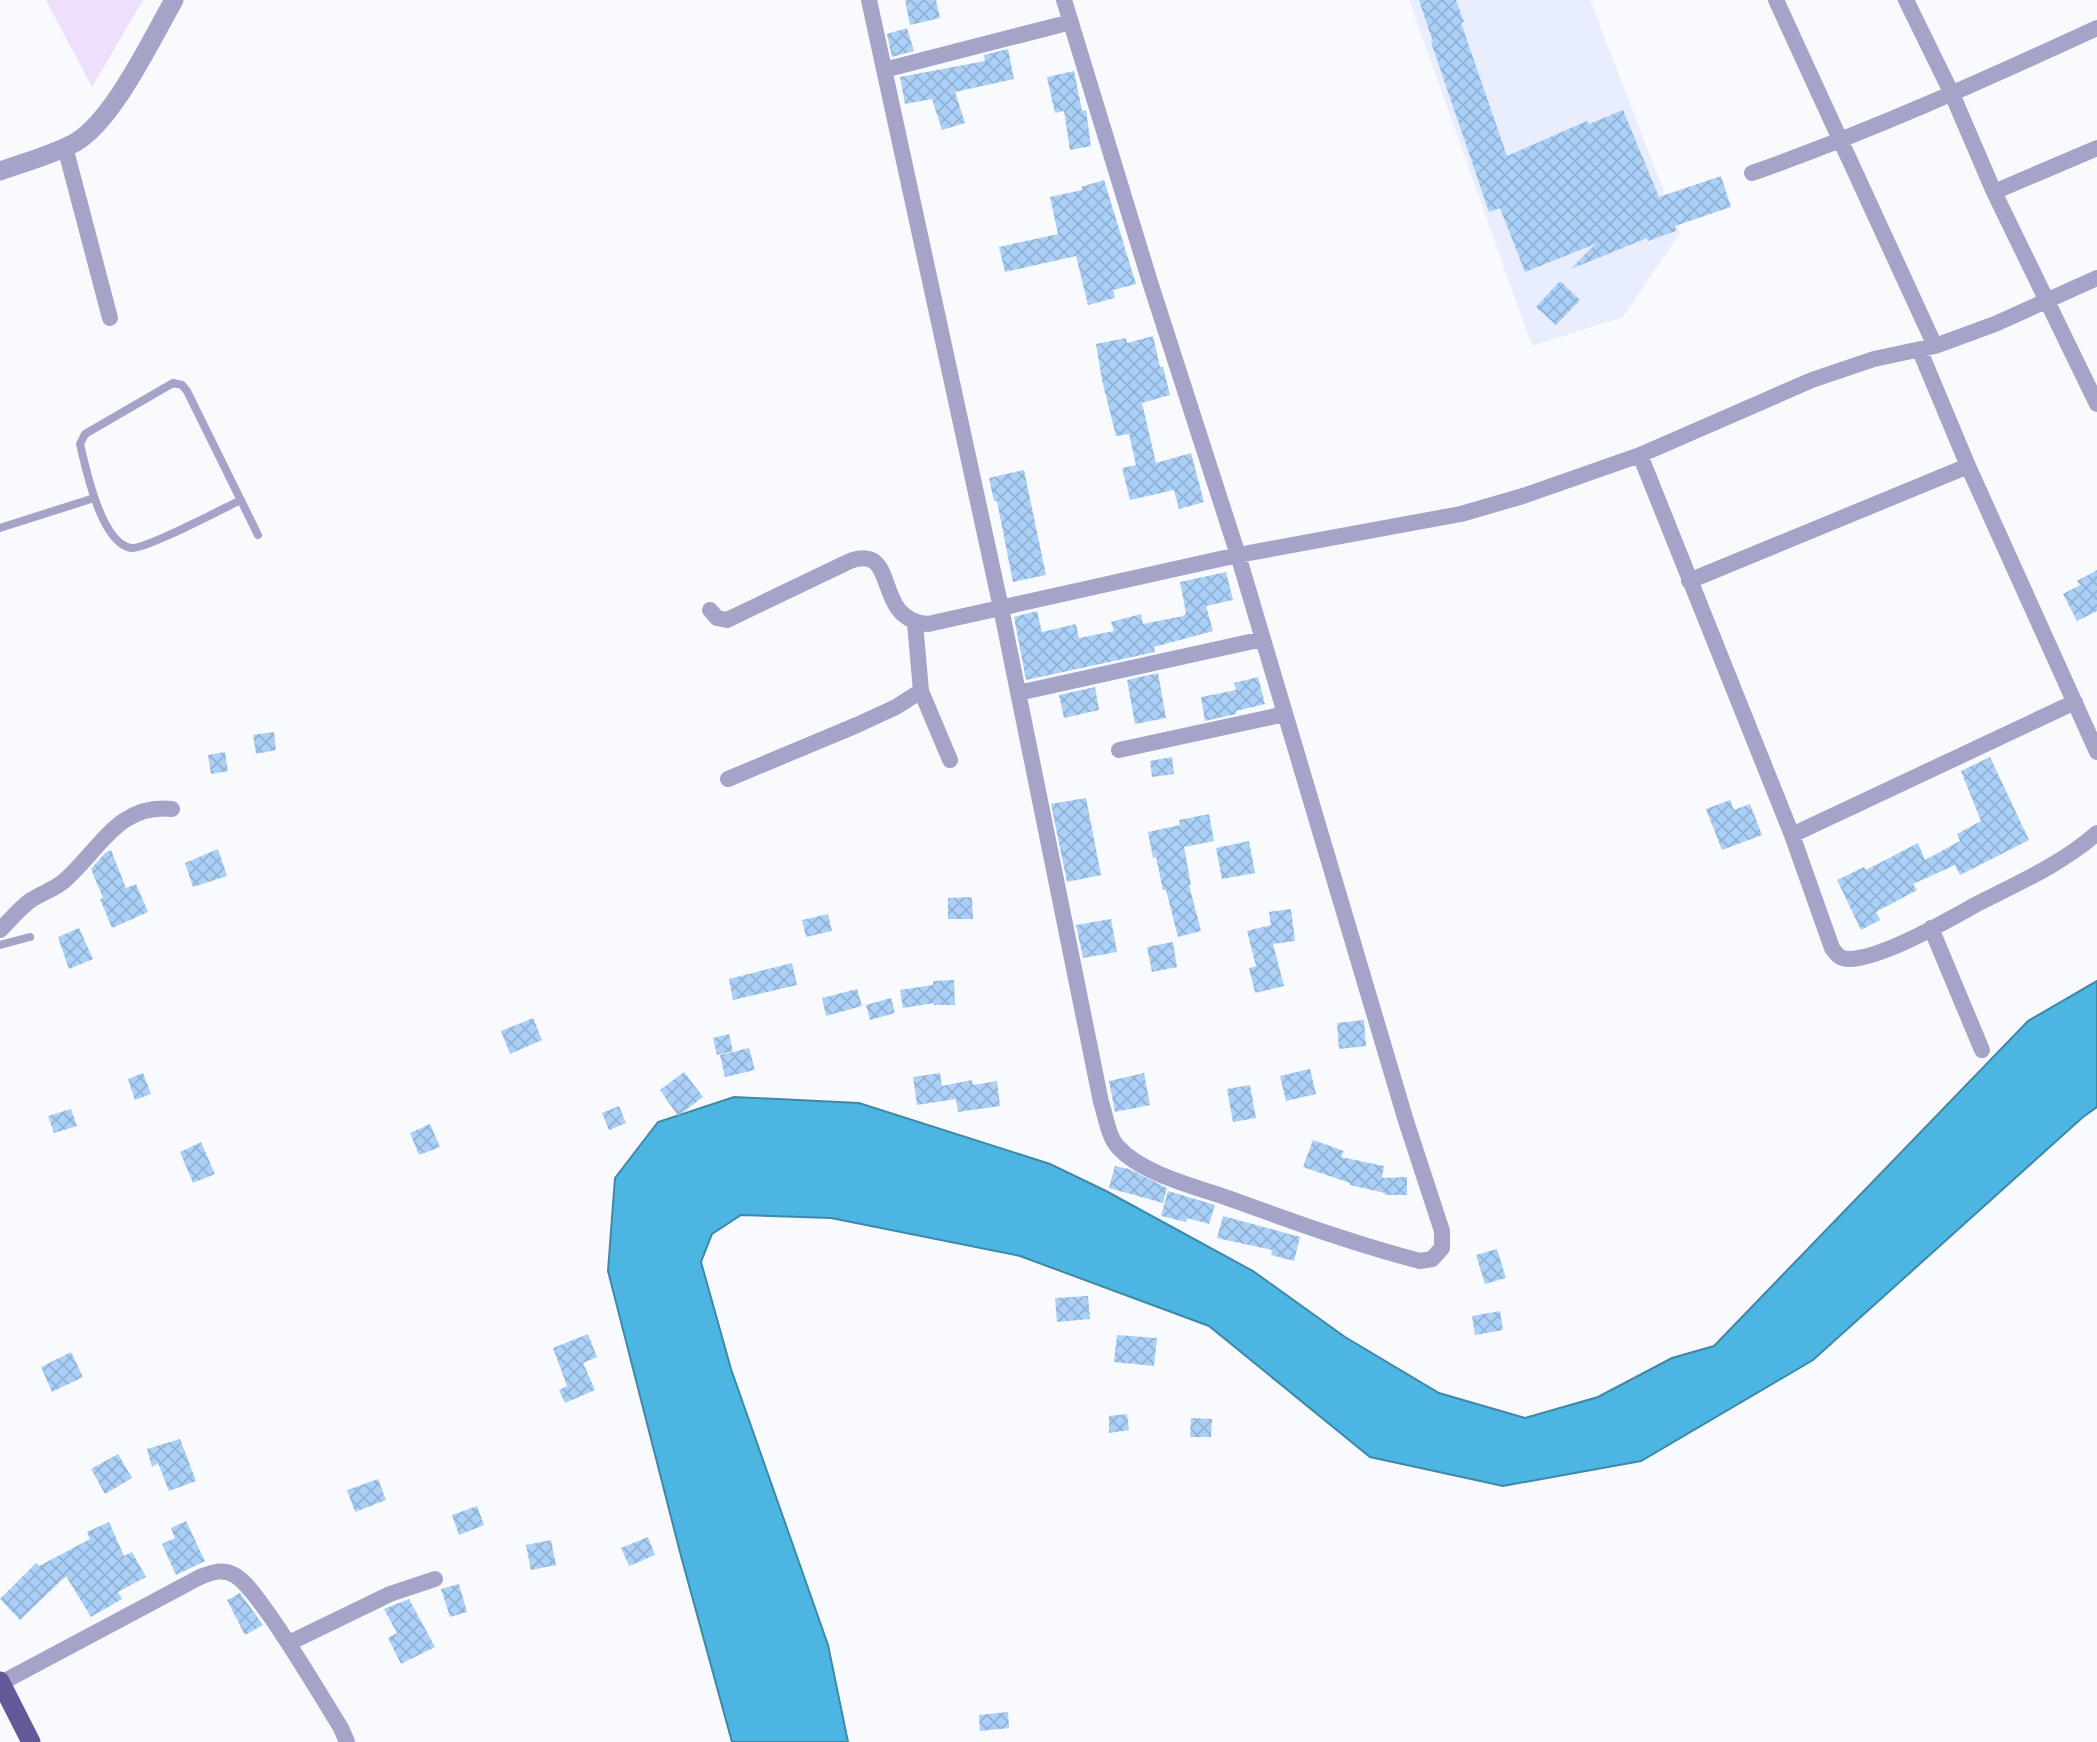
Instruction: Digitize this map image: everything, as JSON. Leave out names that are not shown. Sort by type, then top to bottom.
[{"type":"main road","points":[[1,1682],[31,1742]]},
{"type":"street","points":[[0,171],[65,147],[93,129],[108,113],[174,0]]},
{"type":"street","points":[[869,0],[1001,608],[1101,1102],[1113,1140],[1125,1153],[1144,1166],[1198,1187],[1323,1232],[1420,1261],[1432,1259],[1441,1248],[1442,1231],[1406,1121],[1238,555],[1150,282],[1064,0]]},
{"type":"street","points":[[1776,0],[1842,141],[1928,348],[1968,466],[2097,752]]},
{"type":"street","points":[[1906,0],[1952,94],[1994,192],[2097,404]]},
{"type":"street","points":[[884,70],[1071,22]]},
{"type":"street","points":[[1752,173],[1842,141],[2097,28]]},
{"type":"street","points":[[65,147],[110,318]]},
{"type":"street","points":[[1994,192],[2097,148]]},
{"type":"street","points":[[710,610],[717,618],[727,620],[861,557],[872,558],[878,564],[898,611],[915,623],[928,624],[1238,555],[1461,514],[1523,496],[1640,455],[1812,380],[1874,359],[1928,348],[2048,301],[2097,278]]},
{"type":"street","points":[[1640,455],[1792,835],[1837,956],[1846,959],[1863,957],[1915,937],[2064,859],[2097,833]]},
{"type":"street","points":[[1689,581],[1968,466]]},
{"type":"street","points":[[915,623],[921,691],[950,760]]},
{"type":"street","points":[[1018,692],[1263,639]]},
{"type":"street","points":[[728,779],[867,720],[921,691]]},
{"type":"street","points":[[1792,835],[2075,702]]},
{"type":"street","points":[[1119,750],[1285,714]]},
{"type":"street","points":[[0,930],[29,902],[65,881],[102,839],[131,816],[157,807],[172,809]]},
{"type":"street","points":[[1931,928],[1982,1050]]},
{"type":"street","points":[[1,1682],[200,1577],[227,1572],[243,1582],[257,1598],[289,1643],[347,1742]]},
{"type":"street","points":[[289,1643],[390,1594],[435,1579]]},
{"type":"lane","points":[[241,500],[136,548],[124,545],[111,532],[94,498],[81,439],[176,382],[182,385],[187,391],[241,500],[258,535]]},
{"type":"lane","points":[[0,528],[94,498]]},
{"type":"lane","points":[[0,945],[30,937]]},
{"type":"shaded area","points":[[46,0],[143,0],[92,87]]},
{"type":"shaded area","points":[[1409,0],[1590,0],[1680,233],[1623,317],[1532,346]]},
{"type":"water","points":[[2097,981],[2097,1107],[1813,1360],[1641,1461],[1503,1486],[1370,1457],[1209,1326],[1020,1256],[831,1218],[741,1215],[712,1234],[701,1262],[731,1369],[828,1645],[848,1742],[732,1742],[608,1271],[615,1178],[658,1122],[734,1097],[859,1103],[1050,1164],[1106,1191],[1253,1271],[1345,1337],[1439,1393],[1525,1418],[1598,1397],[1672,1358],[1714,1346],[2028,1021]]},
{"type":"building","points":[[905,0],[936,0],[940,18],[910,25]]},
{"type":"building","points":[[1419,0],[1456,0],[1464,22],[1461,23],[1507,156],[1587,121],[1589,124],[1623,110],[1659,197],[1721,176],[1731,207],[1675,226],[1676,231],[1648,241],[1647,238],[1571,269],[1595,244],[1525,272],[1500,208],[1489,212]]},
{"type":"building","points":[[907,28],[914,51],[892,57],[887,34]]},
{"type":"building","points":[[1008,49],[1014,79],[955,92],[965,123],[942,130],[932,99],[905,104],[900,77],[985,61],[984,55]]},
{"type":"building","points":[[1074,71],[1082,111],[1086,110],[1091,146],[1070,150],[1064,111],[1055,113],[1047,77]]},
{"type":"building","points":[[1104,180],[1136,284],[1113,290],[1115,298],[1088,305],[1076,256],[1005,272],[999,247],[1058,234],[1050,197],[1082,190],[1081,187]]},
{"type":"building","points":[[1560,281],[1580,300],[1556,325],[1536,307]]},
{"type":"building","points":[[1153,336],[1170,395],[1142,403],[1156,463],[1191,453],[1204,502],[1179,509],[1174,490],[1130,500],[1122,468],[1136,465],[1129,434],[1116,436],[1096,344],[1126,338],[1127,343]]},
{"type":"building","points":[[1024,470],[1046,575],[1013,582],[997,501],[994,501],[989,478]]},
{"type":"building","points":[[2097,570],[2097,611],[2077,621],[2063,594],[2080,585],[2077,581]]},
{"type":"building","points":[[1226,572],[1233,600],[1206,606],[1213,631],[1154,647],[1155,652],[1026,680],[1014,617],[1037,611],[1042,632],[1076,624],[1079,638],[1114,631],[1111,622],[1141,614],[1143,624],[1183,616],[1186,613],[1180,582]]},
{"type":"building","points":[[1158,673],[1166,718],[1135,724],[1127,680]]},
{"type":"building","points":[[1258,677],[1265,704],[1205,721],[1201,697],[1236,690],[1234,683]]},
{"type":"building","points":[[1095,687],[1099,710],[1064,718],[1059,695]]},
{"type":"building","points":[[274,732],[276,750],[256,754],[253,735]]},
{"type":"building","points":[[225,752],[228,771],[211,774],[208,755]]},
{"type":"building","points":[[1172,757],[1174,774],[1152,777],[1150,761]]},
{"type":"building","points":[[1990,757],[2029,840],[1960,875],[1955,865],[1913,884],[1917,890],[1876,912],[1880,920],[1861,930],[1837,880],[1864,867],[1866,870],[1918,843],[1925,860],[1960,841],[1957,834],[1981,821],[1961,771]]},
{"type":"building","points":[[1086,798],[1101,875],[1067,882],[1051,804]]},
{"type":"building","points":[[1730,800],[1734,810],[1750,804],[1762,835],[1722,850],[1706,809]]},
{"type":"building","points":[[1209,814],[1214,841],[1184,847],[1189,885],[1201,931],[1178,937],[1156,857],[1153,858],[1148,832],[1180,825],[1179,820]]},
{"type":"building","points":[[1249,841],[1255,873],[1222,879],[1216,848]]},
{"type":"building","points":[[218,849],[227,876],[193,887],[185,863]]},
{"type":"building","points":[[111,850],[126,888],[136,884],[148,912],[112,928],[91,869]]},
{"type":"building","points":[[972,897],[973,919],[948,919],[948,898]]},
{"type":"building","points":[[1291,909],[1295,941],[1273,944],[1284,986],[1255,993],[1249,968],[1256,966],[1247,931],[1271,925],[1269,912]]},
{"type":"building","points":[[828,914],[832,931],[806,937],[802,920]]},
{"type":"building","points":[[1111,919],[1117,952],[1083,958],[1076,925]]},
{"type":"building","points":[[79,928],[93,959],[69,969],[58,937]]},
{"type":"building","points":[[1173,942],[1177,967],[1152,972],[1147,947]]},
{"type":"building","points":[[792,963],[797,985],[733,1000],[729,979]]},
{"type":"building","points":[[954,980],[955,1005],[934,1003],[903,1008],[900,990],[933,985],[933,981]]},
{"type":"building","points":[[857,989],[862,1006],[826,1016],[822,998]]},
{"type":"building","points":[[891,998],[895,1013],[870,1020],[866,1005]]},
{"type":"building","points":[[533,1018],[542,1040],[510,1054],[501,1031]]},
{"type":"building","points":[[1364,1020],[1366,1046],[1339,1049],[1337,1023]]},
{"type":"building","points":[[729,1034],[733,1051],[717,1055],[713,1038]]},
{"type":"building","points":[[749,1048],[755,1070],[725,1077],[720,1055]]},
{"type":"building","points":[[1310,1069],[1316,1094],[1286,1101],[1280,1076]]},
{"type":"building","points":[[684,1072],[703,1097],[678,1116],[660,1090]]},
{"type":"building","points":[[143,1073],[151,1094],[135,1100],[128,1079]]},
{"type":"building","points":[[940,1073],[942,1086],[972,1080],[973,1085],[997,1081],[1000,1106],[958,1112],[956,1099],[917,1105],[913,1077]]},
{"type":"building","points":[[1144,1073],[1150,1105],[1115,1112],[1109,1081]]},
{"type":"building","points":[[1250,1085],[1256,1118],[1233,1122],[1227,1089]]},
{"type":"building","points":[[619,1106],[626,1123],[609,1130],[602,1113]]},
{"type":"building","points":[[71,1109],[77,1126],[54,1133],[48,1116]]},
{"type":"building","points":[[430,1124],[440,1147],[419,1155],[410,1133]]},
{"type":"building","points":[[1313,1140],[1344,1151],[1341,1157],[1384,1166],[1382,1178],[1407,1177],[1407,1195],[1385,1195],[1303,1167]]},
{"type":"building","points":[[201,1142],[215,1174],[193,1183],[180,1152]]},
{"type":"building","points":[[1115,1166],[1129,1169],[1167,1188],[1163,1203],[1109,1188]]},
{"type":"building","points":[[1168,1191],[1215,1205],[1209,1224],[1187,1218],[1186,1222],[1161,1216]]},
{"type":"building","points":[[1223,1216],[1300,1237],[1294,1261],[1271,1255],[1272,1250],[1217,1238]]},
{"type":"building","points":[[1497,1249],[1506,1278],[1485,1284],[1476,1255]]},
{"type":"building","points":[[1088,1296],[1090,1319],[1057,1322],[1055,1298]]},
{"type":"building","points":[[1500,1311],[1503,1330],[1475,1335],[1472,1316]]},
{"type":"building","points":[[588,1334],[597,1357],[583,1363],[595,1390],[565,1403],[559,1390],[567,1386],[553,1348]]},
{"type":"building","points":[[1117,1335],[1157,1338],[1154,1366],[1114,1362]]},
{"type":"building","points":[[71,1352],[83,1377],[52,1392],[41,1367]]},
{"type":"building","points":[[1127,1414],[1129,1430],[1109,1433],[1109,1416]]},
{"type":"building","points":[[1191,1418],[1212,1419],[1211,1437],[1190,1437]]},
{"type":"building","points":[[180,1439],[196,1481],[169,1491],[158,1463],[152,1467],[147,1449]]},
{"type":"building","points":[[118,1454],[132,1478],[105,1494],[91,1469]]},
{"type":"building","points":[[378,1479],[386,1500],[355,1512],[347,1490]]},
{"type":"building","points":[[477,1506],[484,1525],[459,1535],[452,1515]]},
{"type":"building","points":[[186,1521],[205,1561],[176,1575],[162,1544],[175,1538],[171,1528]]},
{"type":"building","points":[[109,1522],[124,1556],[132,1552],[146,1577],[118,1592],[122,1599],[91,1617],[66,1576],[20,1620],[0,1599],[36,1563],[39,1566],[90,1539],[87,1532]]},
{"type":"building","points":[[648,1537],[655,1555],[629,1566],[621,1548]]},
{"type":"building","points":[[551,1540],[556,1565],[531,1570],[526,1545]]},
{"type":"building","points":[[459,1584],[467,1612],[450,1617],[441,1589]]},
{"type":"building","points":[[240,1593],[263,1625],[245,1635],[227,1600]]},
{"type":"building","points":[[409,1599],[435,1647],[401,1664],[388,1638],[397,1633],[384,1609]]},
{"type":"building","points":[[1008,1712],[1009,1728],[980,1731],[979,1715]]}]
